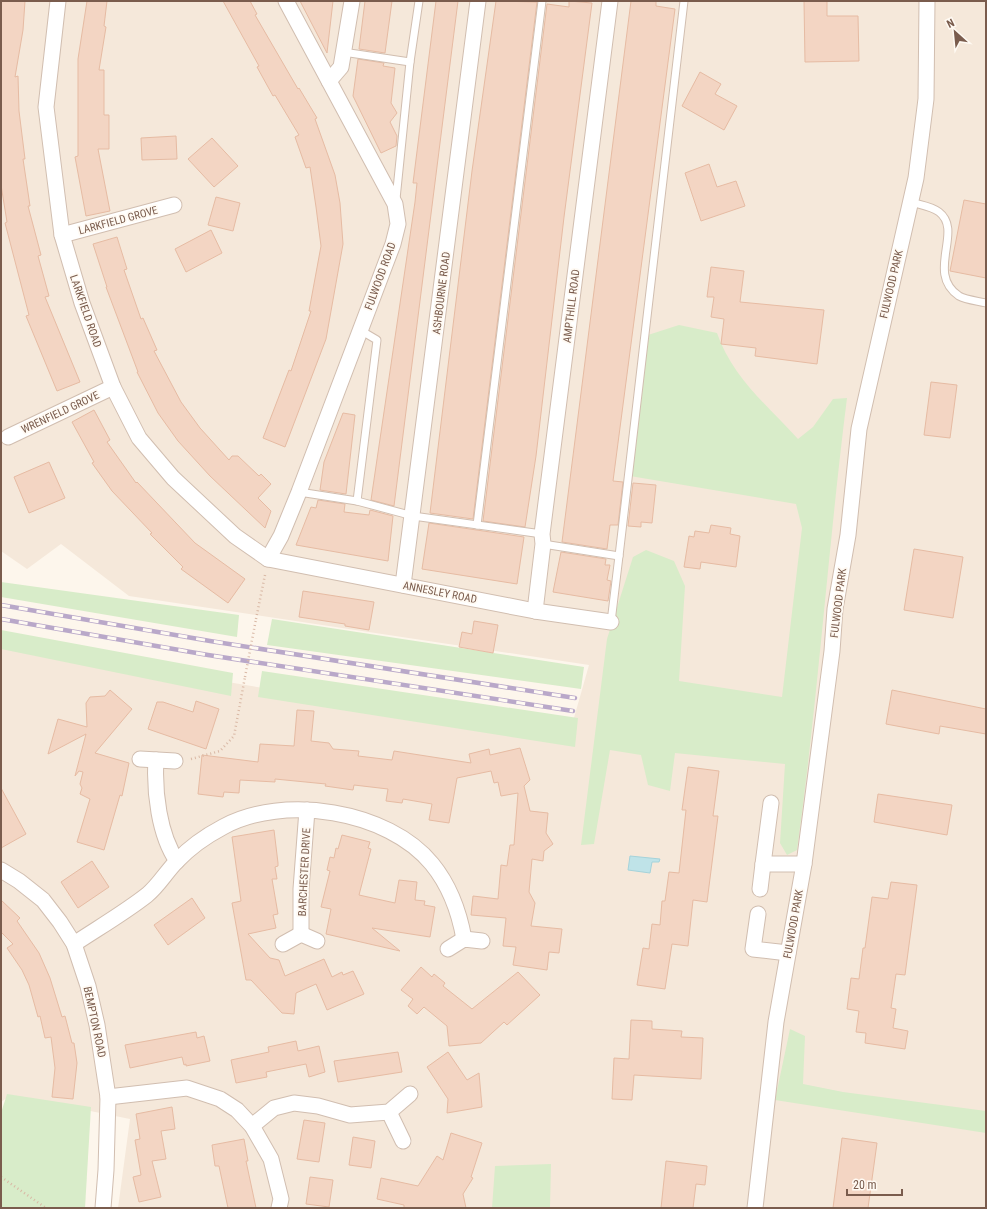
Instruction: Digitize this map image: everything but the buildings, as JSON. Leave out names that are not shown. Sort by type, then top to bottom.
[{"type":"street","name":"LARKFIELD ROAD","points":[[58,1],[46,107],[62,235],[82,303],[113,387],[139,438],[174,478],[235,536],[268,559]]},
{"type":"street","name":"FULWOOD ROAD","points":[[268,559],[281,536],[299,492],[393,244],[398,224],[395,204],[286,1]]},
{"type":"street","points":[[328,81],[341,68],[352,1]]},
{"type":"street","name":"ASHBOURNE ROAD","points":[[403,585],[478,1]]},
{"type":"street","name":"AMPTHILL ROAD","points":[[535,610],[542,539],[610,1]]},
{"type":"street","name":"FULWOOD PARK","points":[[755,1208],[776,1022],[804,864],[832,651],[835,609],[848,535],[859,429],[916,178],[926,98],[927,1]]},
{"type":"street","name":"LARKFIELD GROVE","points":[[62,235],[174,205]]},
{"type":"street","name":"WRENFIELD GROVE","points":[[8,437],[113,387]]},
{"type":"street","name":"ANNESLEY ROAD","points":[[268,559],[535,610],[611,622]]},
{"type":"street","points":[[140,759],[176,761]]},
{"type":"street","points":[[156,760],[155,778],[162,827],[172,854],[177,861]]},
{"type":"street","points":[[760,889],[772,803]]},
{"type":"street","points":[[74,944],[120,915],[146,895],[160,883],[177,861],[201,840],[224,826],[248,817],[275,811],[307,810],[357,819],[388,829],[404,838],[432,864],[445,883],[457,908],[464,938]]},
{"type":"street","name":"BARCHESTER DRIVE","points":[[301,934],[301,889],[307,810]]},
{"type":"street","points":[[763,864],[804,864]]},
{"type":"street","name":"BEMPTON ROAD","points":[[1,870],[19,881],[42,900],[74,944],[88,986],[96,1019],[108,1097],[106,1170],[103,1208]]},
{"type":"street","points":[[758,914],[753,950],[788,953]]},
{"type":"street","points":[[283,944],[301,934],[317,941]]},
{"type":"street","points":[[448,949],[464,938],[482,941]]},
{"type":"street","points":[[108,1097],[188,1088],[220,1099],[237,1110],[252,1126],[271,1159],[281,1199],[279,1208]]},
{"type":"street","points":[[252,1126],[274,1108],[294,1103],[318,1106],[350,1115],[389,1112],[410,1094]]},
{"type":"street","points":[[389,1112],[403,1141]]},
{"type":"lane","points":[[395,204],[410,62],[419,1]]},
{"type":"lane","points":[[476,525],[542,1]]},
{"type":"lane","points":[[611,622],[684,1]]},
{"type":"lane","points":[[344,52],[410,62]]},
{"type":"lane","points":[[910,202],[932,208],[941,213],[947,223],[948,238],[943,266],[945,277],[950,288],[960,297],[986,303]]},
{"type":"lane","points":[[357,501],[377,340],[360,330]]},
{"type":"lane","points":[[299,492],[357,501],[413,516],[476,525],[619,556]]},
{"type":"path","points":[[176,761],[220,751],[234,736],[268,559]]},
{"type":"path","points":[[1,1177],[46,1208]]},
{"type":"shaded area","points":[[1,1],[986,1],[986,1208],[118,1208],[130,1119],[11,1095],[1,1102],[1,644],[568,739],[589,665],[129,596],[61,544],[27,569],[1,551]]},
{"type":"green space","points":[[679,325],[717,333],[724,349],[741,377],[763,403],[798,439],[813,427],[833,399],[847,398],[817,681],[797,850],[787,855],[780,843],[785,764],[675,753],[670,791],[648,785],[641,755],[610,750],[594,844],[581,845],[607,639],[633,557],[646,550],[674,561],[685,586],[679,681],[782,697],[802,528],[796,504],[630,476],[648,335]]},
{"type":"green space","points":[[1,582],[239,615],[237,637],[1,597]]},
{"type":"green space","points":[[272,619],[584,667],[581,689],[267,645]]},
{"type":"green space","points":[[1,630],[233,673],[231,696],[1,649]]},
{"type":"green space","points":[[262,671],[578,718],[575,747],[258,697]]},
{"type":"green space","points":[[790,1029],[805,1036],[803,1084],[843,1092],[986,1111],[986,1133],[775,1100]]},
{"type":"green space","points":[[7,1094],[91,1107],[85,1208],[1,1208],[1,1113]]},
{"type":"green space","points":[[551,1164],[550,1207],[574,1208],[492,1208],[495,1166]]},
{"type":"water","points":[[630,856],[660,859],[659,862],[652,862],[650,873],[628,870]]},
{"type":"railway","points":[[1,605],[210,641],[575,698]]},
{"type":"railway","points":[[1,619],[208,655],[573,711]]}]
